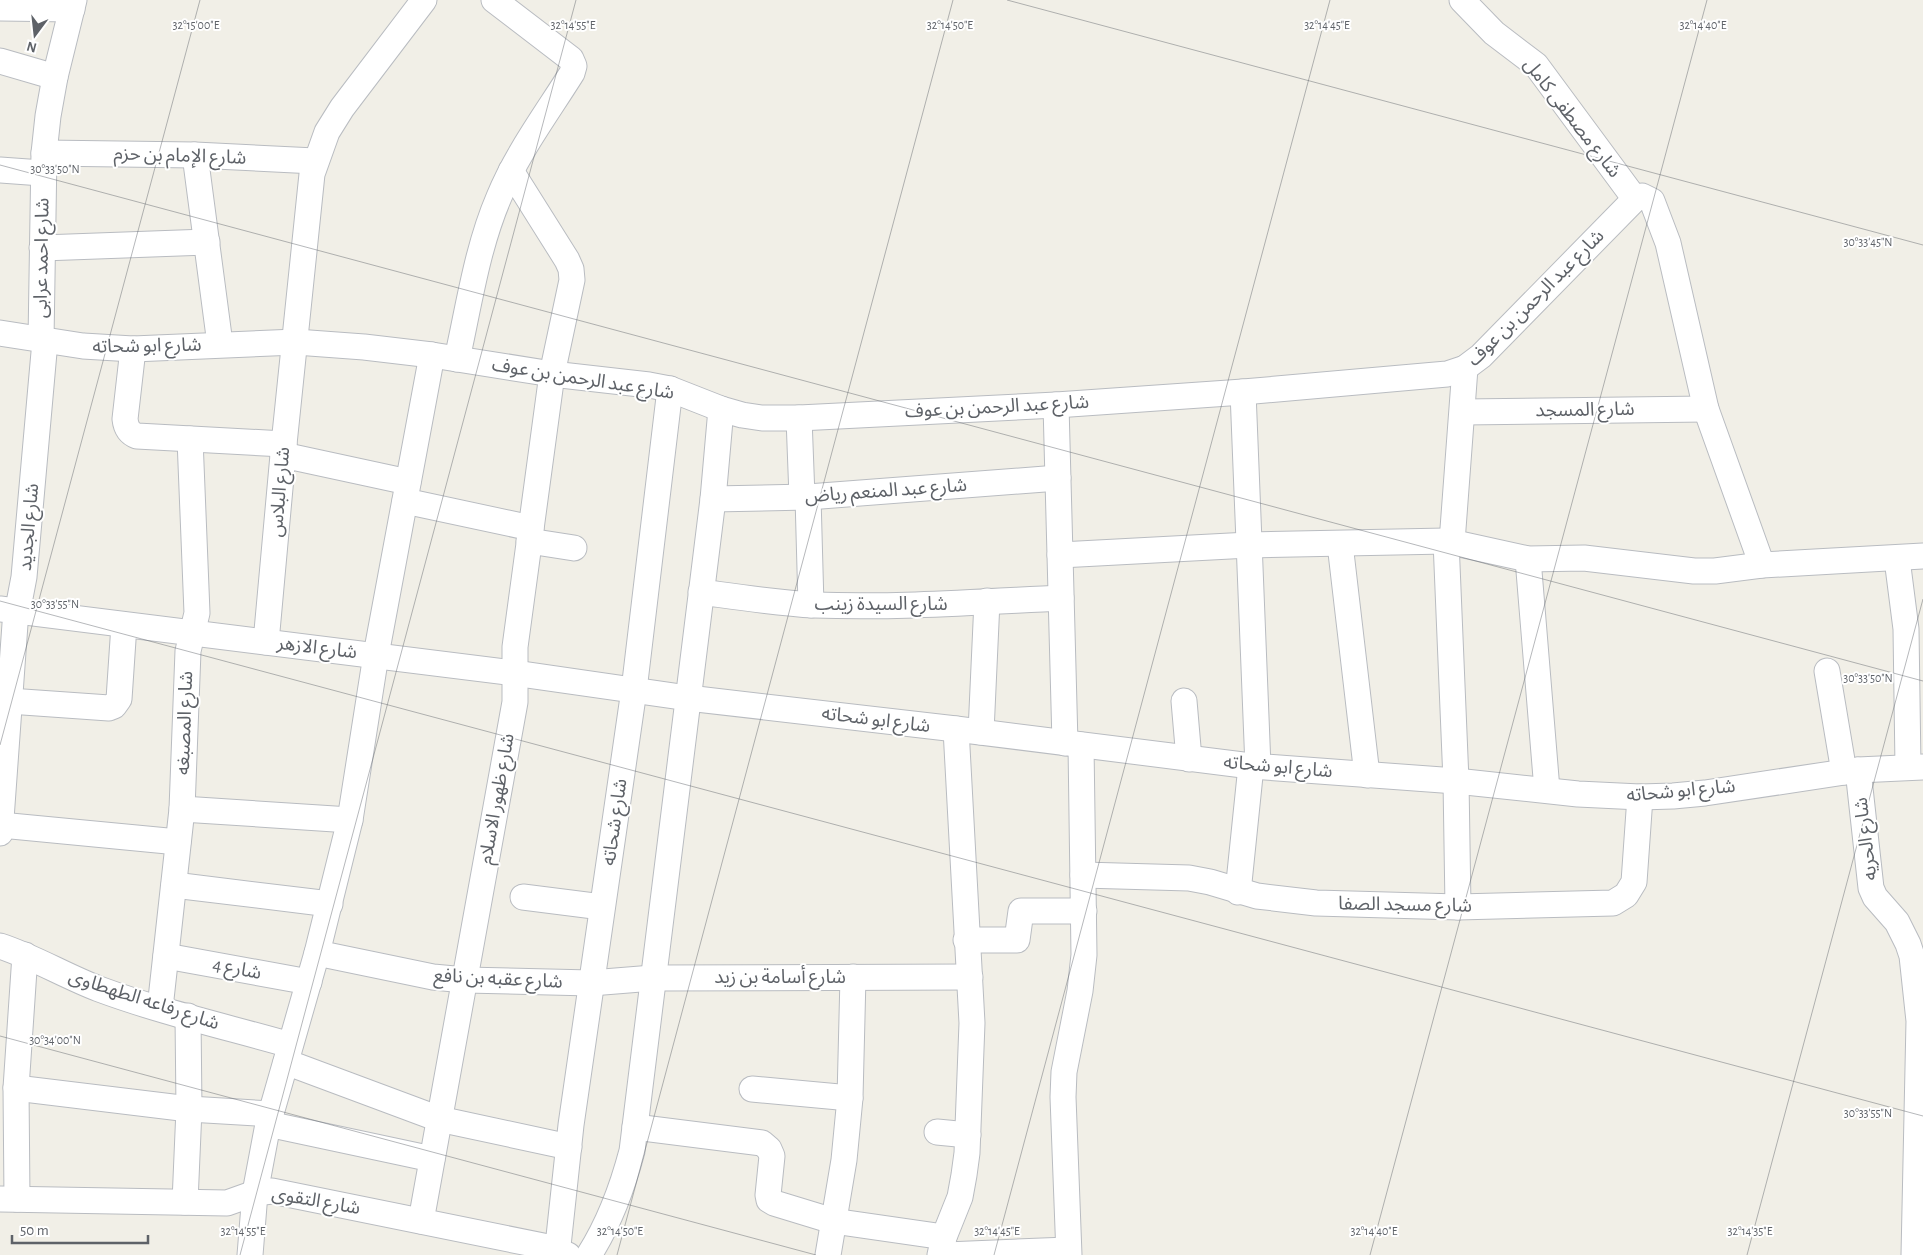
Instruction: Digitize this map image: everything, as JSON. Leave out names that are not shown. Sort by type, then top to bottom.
[{"type":"street","name":"شارع البلاس","points":[[266,642],[310,189],[315,161],[327,132],[342,108],[422,0]]},
{"type":"street","points":[[457,359],[489,223],[511,171],[572,73],[574,66],[571,58],[494,0]]},
{"type":"street","name":"شارع مصطفى كامل","points":[[1462,0],[1494,33],[1529,58],[1536,66],[1635,200]]},
{"type":"street","points":[[0,8],[73,4]]},
{"type":"street","name":"شارع احمد عرابى","points":[[43,340],[43,163],[48,116],[55,77],[73,4]]},
{"type":"street","points":[[0,61],[55,77]]},
{"type":"street","points":[[194,155],[220,344]]},
{"type":"street","name":"شارع الإمام بن حزم","points":[[0,170],[43,163],[194,155],[315,161]]},
{"type":"street","name":"شارع ظهور الاسلام","points":[[421,1221],[515,702],[515,647],[530,534],[552,374],[572,280],[572,269],[568,260],[511,171]]},
{"type":"street","points":[[1635,200],[1642,196],[1652,201],[1668,243],[1706,409],[1762,565]]},
{"type":"street","name":"شارع عبد الرحمن بن عوف","points":[[296,342],[432,355],[552,374],[649,385],[670,390],[722,409],[762,418],[799,418],[1056,405],[1243,392],[1447,374],[1465,368],[1481,356],[1635,200]]},
{"type":"street","points":[[42,248],[207,242]]},
{"type":"street","name":"شارع ابو شحاته","points":[[0,332],[83,346],[133,349],[296,342]]},
{"type":"street","name":"شارع الجديد","points":[[0,833],[15,624],[9,610],[24,577],[43,340]]},
{"type":"street","points":[[133,349],[125,419],[128,430],[137,436],[190,439],[284,450],[574,548]]},
{"type":"street","points":[[250,1255],[255,1193],[269,1119],[317,953],[350,820],[376,655],[432,355]]},
{"type":"street","points":[[1458,907],[1449,542],[1463,412],[1465,368]]},
{"type":"street","name":"شارع شحاته","points":[[561,1253],[569,1147],[634,690],[670,390]]},
{"type":"street","points":[[1238,892],[1254,767],[1249,545],[1243,392]]},
{"type":"street","points":[[635,1127],[762,1144],[769,1149],[772,1156],[769,1200],[833,1221],[943,1249],[1069,1252],[1063,1097],[1064,1072],[1080,991],[1084,955],[1084,911],[1083,875],[1061,598],[1056,405]]},
{"type":"street","points":[[589,1255],[604,1231],[615,1206],[627,1171],[635,1127],[713,499],[722,409]]},
{"type":"street","name":"شارع المسجد","points":[[1463,412],[1706,409]]},
{"type":"street","points":[[799,418],[811,604]]},
{"type":"street","name":"شارع المصبغه","points":[[160,1008],[182,809],[188,651],[197,613],[190,439]]},
{"type":"street","name":"شارع عبد المنعم رياض","points":[[713,499],[805,497],[1058,478]]},
{"type":"street","points":[[1060,555],[1249,545],[1449,542],[1528,559],[1584,558],[1694,571],[1716,571],[1762,565],[1923,556]]},
{"type":"street","points":[[1340,544],[1367,775]]},
{"type":"street","points":[[1528,559],[1547,790]]},
{"type":"street","points":[[1896,559],[1906,629],[1915,767]]},
{"type":"street","name":"شارع السيدة زينب","points":[[701,592],[811,604],[899,606],[1061,598]]},
{"type":"street","points":[[981,732],[987,601]]},
{"type":"street","name":"شارع الازهر","points":[[9,610],[376,655],[634,690]]},
{"type":"street","points":[[9,701],[108,708],[114,706],[118,700],[124,625]]},
{"type":"street","name":"شارع الحريه","points":[[1827,671],[1851,771],[1871,888],[1887,897],[1912,956],[1919,1021],[1914,1255]]},
{"type":"street","name":"شارع ابو شحاته","points":[[634,690],[1254,767],[1456,781],[1586,795],[1640,797],[1705,793],[1851,771],[1915,767]]},
{"type":"street","points":[[1184,701],[1189,759]]},
{"type":"street","points":[[943,1249],[960,1197],[964,1175],[968,1134],[972,1023],[956,729]]},
{"type":"street","name":"شارع مسجد الصفا","points":[[1083,875],[1189,878],[1210,882],[1238,892],[1296,902],[1458,907],[1613,903],[1620,900],[1631,889],[1634,882],[1640,797]]},
{"type":"street","points":[[182,809],[350,820]]},
{"type":"street","points":[[0,825],[178,842]]},
{"type":"street","points":[[174,885],[330,904]]},
{"type":"street","points":[[523,897],[602,907]]},
{"type":"street","points":[[966,940],[1017,940],[1019,937],[1021,911],[1084,911]]},
{"type":"street","name":"شارع رفاعه الطهطاوى","points":[[0,946],[25,955],[85,984],[188,1016],[288,1054],[439,1119],[569,1147]]},
{"type":"street","name":"شارع عقبه بن نافع","points":[[317,953],[433,977],[465,980],[591,983]]},
{"type":"street","points":[[9,1199],[25,955]]},
{"type":"street","name":"شارع 4","points":[[166,956],[309,982]]},
{"type":"street","points":[[828,1255],[844,1160],[850,1098],[853,977]]},
{"type":"street","name":"شارع أسامة بن زيد","points":[[591,983],[653,978],[970,977]]},
{"type":"street","points":[[185,1202],[189,1109],[188,1016]]},
{"type":"street","points":[[16,1088],[269,1119],[432,1159]]},
{"type":"street","points":[[752,1089],[850,1098]]},
{"type":"street","points":[[937,1132],[968,1134]]},
{"type":"street","name":"شارع التقوى","points":[[9,1199],[227,1203],[255,1193],[282,1192],[561,1253]]}]
